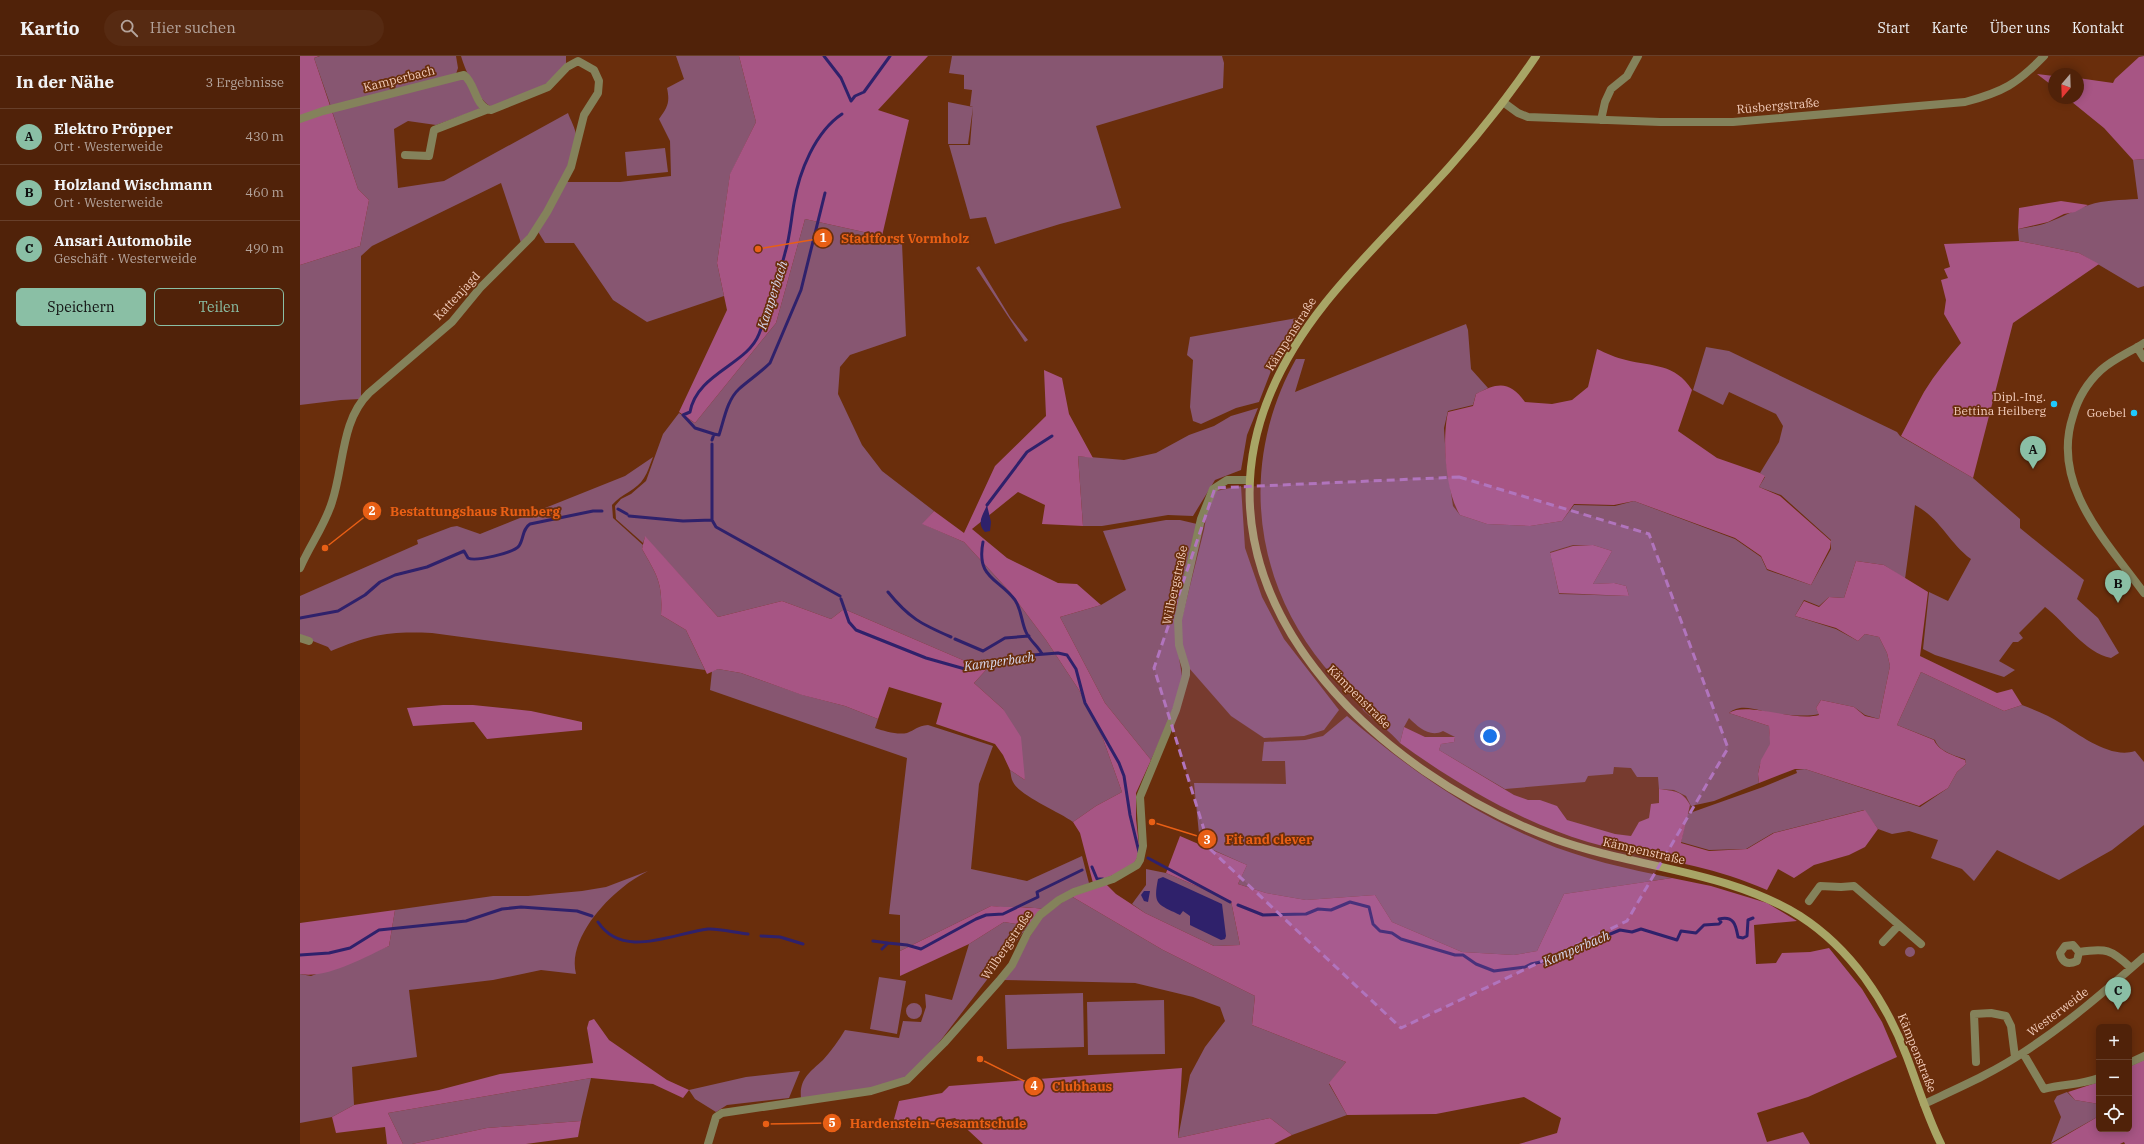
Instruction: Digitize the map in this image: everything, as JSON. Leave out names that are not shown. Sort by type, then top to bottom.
[{"type":"street","name":"Kämpenstraße","points":[[1536,56],[1503,102],[1458,158],[1352,270],[1326,301],[1287,358],[1266,404],[1253,455],[1250,480],[1250,517],[1253,542],[1272,602],[1294,642],[1318,673],[1365,722],[1401,753],[1437,780],[1476,804],[1527,828],[1588,850],[1729,884],[1767,898],[1800,916],[1834,944],[1870,985],[1896,1030],[1941,1144]]},
{"type":"street","points":[[1601,120],[1605,102],[1611,88],[1627,76],[1638,56]]},
{"type":"street","name":"Rüsbergstraße","points":[[1503,102],[1518,113],[1528,117],[1601,120],[1733,122],[1965,102],[1987,96],[2015,83],[2044,56]]},
{"type":"street","name":"Kattenjagd","points":[[300,568],[332,502],[348,432],[358,405],[369,393],[452,322],[480,288],[531,237],[547,212],[571,167],[584,115],[598,93],[599,81],[594,70],[578,61],[567,67],[555,82],[544,89],[500,108],[486,110]]},
{"type":"street","name":"Kamperbach","points":[[300,119],[323,110],[464,75],[469,79],[481,105],[486,110]]},
{"type":"street","points":[[405,154],[429,156],[434,130],[486,110]]},
{"type":"street","points":[[2144,358],[2140,345],[2101,370],[2084,391],[2070,426],[2068,459],[2073,484],[2084,510],[2144,593]]},
{"type":"street","name":"Wilbergstraße","points":[[708,1144],[716,1117],[722,1113],[871,1091],[908,1080],[944,1043],[999,982],[1012,964],[1027,934],[1040,915],[1059,900],[1074,892],[1113,879],[1137,865],[1140,860],[1143,846],[1140,798],[1176,710],[1186,675],[1186,668],[1179,646],[1178,620],[1201,519],[1213,489],[1227,480],[1250,480]]},
{"type":"street","points":[[300,638],[309,641]]},
{"type":"street","points":[[1809,901],[1820,886],[1841,888],[1854,886],[1921,944]]},
{"type":"street","points":[[1883,942],[1899,925]]},
{"type":"street","points":[[2079,952],[2101,949],[2109,950],[2131,968]]},
{"type":"street","name":"Westerweide","points":[[1924,1104],[1972,1081],[2023,1053],[2077,1014],[2144,957]]},
{"type":"street","name":"Westerweide","points":[[1976,1062],[1974,1014],[1991,1013],[2006,1016],[2011,1026],[2015,1057]]},
{"type":"street","points":[[2023,1053],[2044,1089],[2080,1084],[2096,1079]]},
{"type":"street","points":[[2132,1062],[2144,1056]]},
{"type":"highlighted area","points":[[1459,477],[1649,534],[1728,748],[1627,921],[1401,1028],[1210,849],[1154,668],[1215,488]]},
{"type":"shaded area","points":[[300,56],[319,56],[314,58],[358,189],[369,200],[360,246],[300,265]]},
{"type":"shaded area","points":[[320,56],[456,56],[458,68],[456,74],[331,107],[314,58]]},
{"type":"shaded area","points":[[461,56],[566,56],[566,66],[553,81],[492,107],[482,99],[469,77]]},
{"type":"shaded area","points":[[676,56],[739,56],[756,122],[730,175],[717,263],[724,296],[647,322],[613,300],[574,243],[545,243],[537,230],[564,182],[620,182],[671,176],[670,141],[659,119],[668,104],[667,88],[684,79]]},
{"type":"shaded area","points":[[739,56],[928,56],[878,110],[909,120],[882,236],[805,219],[776,323],[695,423],[679,412],[727,310],[717,263],[730,174],[756,122]]},
{"type":"shaded area","points":[[952,56],[1222,56],[1224,63],[1223,88],[1096,126],[1121,208],[1060,224],[995,244],[986,217],[970,219],[949,145],[970,145],[973,107],[970,106],[972,90],[964,89],[964,75],[949,73]]},
{"type":"shaded area","points":[[2144,56],[2144,159],[2133,160],[2104,128],[2074,104],[2084,104],[2084,79],[2113,83],[2115,79],[2139,57]]},
{"type":"shaded area","points":[[2037,74],[2048,75],[2048,82]]},
{"type":"shaded area","points":[[465,79],[480,109],[436,125],[408,121],[394,129],[398,188],[444,181],[568,113],[576,136],[574,149],[556,193],[530,233],[521,243],[501,183],[372,246],[361,256],[361,399],[300,405],[300,265],[360,246],[369,200],[358,189],[332,111]]},
{"type":"shaded area","points":[[948,102],[973,107],[968,144],[948,144]]},
{"type":"shaded area","points":[[665,148],[668,172],[627,176],[625,152]]},
{"type":"shaded area","points":[[2144,159],[2144,286],[2138,288],[2079,253],[2019,241],[2018,229],[2045,223],[2095,203],[2113,200],[2138,199],[2133,160]]},
{"type":"shaded area","points":[[2061,201],[2088,205],[2075,212],[2064,214],[2048,222],[2018,229],[2019,208]]},
{"type":"shaded area","points":[[805,219],[882,236],[902,243],[906,336],[850,355],[840,367],[838,394],[862,445],[882,471],[934,511],[923,524],[964,542],[1010,592],[1046,640],[1079,690],[1103,739],[1122,792],[1096,806],[1073,822],[1023,793],[1013,782],[1010,770],[1025,780],[1003,709],[974,683],[986,670],[844,609],[831,619],[782,601],[718,617],[645,537],[643,543],[616,519],[615,506],[621,499],[631,494],[646,481],[663,434],[679,413],[695,423],[776,323]]},
{"type":"shaded area","points":[[2019,241],[2079,253],[2099,264],[2013,323],[1973,478],[1901,436],[1928,385],[1961,343],[1944,314],[1946,300],[1941,280],[1948,278],[1944,269],[1950,267],[1944,244]]},
{"type":"shaded area","points":[[979,266],[1010,317],[1028,340],[1025,342],[976,268]]},
{"type":"shaded area","points":[[1303,317],[1271,371],[1259,402],[1236,408],[1201,424],[1193,421],[1190,407],[1193,360],[1187,355],[1190,337]]},
{"type":"shaded area","points":[[1466,324],[1468,330],[1471,369],[1488,388],[1476,394],[1473,405],[1448,411],[1444,428],[1446,460],[1453,506],[1460,515],[1487,524],[1530,526],[1562,521],[1574,505],[1615,506],[1634,501],[1735,539],[1761,557],[1767,570],[1811,585],[1831,549],[1831,540],[1781,495],[1759,487],[1765,477],[1760,473],[1779,442],[1783,426],[1776,414],[1729,392],[1723,405],[1693,390],[1706,347],[1729,351],[1897,432],[1900,436],[1973,478],[2020,519],[2020,528],[2084,580],[2077,599],[2098,618],[2119,653],[2111,658],[2093,650],[2084,644],[2045,607],[2019,633],[2023,638],[2018,642],[2013,642],[1999,661],[2015,670],[2004,677],[1935,655],[1923,649],[1929,592],[1948,601],[1971,559],[1956,546],[1924,510],[1915,505],[1905,579],[1884,565],[1856,561],[1844,598],[1829,597],[1819,606],[1804,600],[1795,616],[1836,629],[1858,641],[1865,634],[1879,637],[1887,653],[1890,666],[1879,719],[1865,715],[1854,707],[1821,700],[1816,708],[1819,714],[1814,715],[1799,716],[1778,714],[1746,708],[1734,710],[1729,713],[1769,726],[1770,745],[1761,762],[1758,776],[1759,783],[1714,801],[1691,806],[1686,796],[1674,790],[1659,789],[1658,777],[1637,777],[1631,768],[1614,767],[1613,774],[1588,776],[1585,782],[1505,789],[1439,750],[1441,744],[1454,742],[1455,737],[1443,731],[1438,733],[1429,732],[1420,728],[1409,718],[1404,727],[1400,743],[1364,711],[1324,666],[1300,632],[1281,595],[1268,557],[1262,517],[1261,477],[1266,437],[1278,397],[1296,359],[1305,359],[1295,392]],"holes":[[[1573,545],[1593,545],[1612,551],[1593,584],[1614,583],[1626,586],[1629,596],[1559,594],[1550,552]]]},
{"type":"shaded area","points":[[1597,349],[1622,359],[1671,370],[1678,375],[1692,390],[1678,431],[1717,458],[1765,476],[1759,487],[1780,496],[1831,541],[1830,548],[1811,585],[1767,569],[1761,556],[1735,538],[1634,501],[1614,505],[1574,504],[1562,521],[1530,526],[1487,524],[1460,515],[1451,493],[1446,465],[1445,436],[1448,412],[1473,406],[1476,394],[1491,387],[1497,386],[1509,387],[1514,390],[1525,402],[1552,404],[1572,400],[1588,387]]},
{"type":"shaded area","points":[[1044,370],[1062,378],[1069,414],[1093,458],[1078,456],[1083,526],[1042,524],[1045,505],[1018,492],[972,529],[1007,558],[1058,583],[1077,584],[1101,605],[1060,617],[1105,703],[1151,760],[1136,793],[1136,819],[1140,853],[1131,868],[1093,883],[1080,833],[1073,822],[1096,806],[1122,792],[1103,739],[1079,690],[1046,640],[1010,592],[964,542],[922,524],[934,511],[964,533],[995,466],[1046,416]]},
{"type":"shaded area","points":[[1258,408],[1247,435],[1241,470],[1215,480],[1193,516],[1168,515],[1102,526],[1083,526],[1078,456],[1124,460],[1156,453],[1189,435],[1214,426],[1231,416]]},
{"type":"shaded area","points":[[653,457],[647,473],[641,482],[612,505],[613,518],[643,545],[642,549],[652,566],[660,587],[661,615],[686,630],[705,670],[432,633],[392,633],[370,637],[331,651],[328,647],[300,636],[300,596],[418,544],[417,540],[457,526],[480,534],[625,476]]},
{"type":"shaded area","points":[[1241,486],[1245,548],[1262,597],[1284,639],[1339,710],[1324,730],[1304,736],[1264,738],[1231,716],[1189,668],[1182,644],[1181,622],[1204,530],[1209,501],[1216,491]]},
{"type":"shaded area","points":[[987,505],[991,522],[990,531],[985,532],[982,529],[981,522]]},
{"type":"shaded area","points":[[1166,520],[1180,520],[1197,524],[1185,576],[1179,658],[1182,676],[1179,692],[1151,760],[1105,703],[1060,617],[1101,605],[1126,590],[1103,531]]},
{"type":"shaded area","points":[[645,536],[718,617],[782,601],[831,619],[844,609],[986,670],[974,683],[1003,709],[1021,737],[1025,780],[1010,770],[1003,755],[995,744],[936,724],[942,703],[889,687],[878,719],[845,706],[802,695],[741,673],[718,669],[707,674],[686,630],[661,615],[661,595],[658,580],[642,549]]},
{"type":"shaded area","points":[[1593,545],[1612,551],[1593,584],[1614,583],[1626,586],[1629,596],[1559,593],[1550,553],[1573,546]]},
{"type":"shaded area","points":[[1856,561],[1884,565],[1928,592],[1920,656],[1997,693],[2012,689],[2022,705],[2004,711],[1921,672],[1897,725],[1934,740],[1943,750],[1965,760],[1966,764],[1957,772],[1948,788],[1919,806],[1805,769],[1795,769],[1759,783],[1758,774],[1761,760],[1770,744],[1769,726],[1729,713],[1747,709],[1797,716],[1819,715],[1816,708],[1821,700],[1854,707],[1865,716],[1879,719],[1890,666],[1887,653],[1879,637],[1865,634],[1858,641],[1836,628],[1795,616],[1804,601],[1819,607],[1829,597],[1844,598]]},
{"type":"shaded area","points":[[718,669],[741,673],[803,695],[845,706],[878,719],[875,728],[882,730],[895,733],[907,733],[921,726],[928,725],[993,746],[979,784],[971,869],[1027,881],[1082,856],[1089,883],[1042,909],[991,906],[900,951],[900,915],[889,914],[907,758],[710,690],[712,671]]},
{"type":"shaded area","points":[[1921,672],[2004,711],[2022,705],[2037,711],[2057,721],[2087,740],[2106,749],[2126,753],[2135,751],[2144,762],[2144,825],[2112,850],[2059,880],[1997,850],[1974,881],[1962,869],[1931,858],[1938,840],[1909,831],[1892,834],[1878,829],[1864,810],[1773,833],[1746,849],[1709,850],[1681,842],[1687,814],[1763,787],[1797,773],[1796,770],[1805,769],[1920,807],[1948,788],[1957,772],[1966,764],[1965,759],[1952,755],[1943,750],[1935,740],[1897,725]]},
{"type":"shaded area","points":[[443,705],[473,705],[531,711],[582,722],[582,730],[487,739],[474,722],[413,726],[407,708]]},
{"type":"shaded area","points":[[1347,716],[1415,770],[1438,786],[1513,829],[1572,853],[1622,867],[1672,878],[1564,894],[1537,951],[1514,955],[1462,952],[1392,922],[1375,895],[1306,900],[1266,893],[1238,884],[1247,865],[1200,844],[1194,783],[1286,784],[1285,761],[1262,761],[1264,742],[1305,740],[1323,736]]},
{"type":"shaded area","points":[[1404,727],[1425,737],[1455,737],[1454,742],[1441,744],[1439,750],[1514,795],[1528,800],[1540,800],[1557,806],[1567,820],[1615,834],[1631,836],[1639,822],[1649,818],[1651,804],[1659,803],[1659,789],[1678,792],[1690,805],[1681,843],[1709,851],[1747,849],[1774,833],[1865,810],[1878,829],[1865,847],[1849,855],[1814,865],[1794,878],[1778,869],[1767,890],[1740,879],[1713,871],[1588,842],[1538,824],[1513,813],[1444,773],[1400,743]]},
{"type":"shaded area","points":[[1180,836],[1247,865],[1238,884],[1266,893],[1306,900],[1375,895],[1392,922],[1462,952],[1514,955],[1537,951],[1564,894],[1672,878],[1711,886],[1767,903],[1797,921],[1754,925],[1756,964],[1776,963],[1782,953],[1810,952],[1829,948],[1862,989],[1882,1022],[1897,1057],[1808,1097],[1757,1113],[1767,1142],[1803,1132],[1810,1144],[1519,1144],[1557,1133],[1561,1118],[1524,1097],[1436,1114],[1347,1115],[1329,1083],[1346,1062],[1252,1025],[1255,996],[1163,950],[1071,896],[1104,882],[1116,894],[1145,913],[1214,946],[1240,945],[1231,901],[1166,873]]},
{"type":"shaded area","points":[[1146,869],[1166,873],[1231,901],[1240,945],[1214,946],[1145,913],[1132,904],[1146,885]]},
{"type":"shaded area","points":[[648,871],[628,883],[613,896],[587,926],[577,950],[575,962],[576,974],[541,970],[493,980],[409,990],[417,1057],[352,1067],[354,1105],[332,1117],[300,1123],[300,974],[311,976],[389,946],[395,910],[493,896],[528,896],[582,891],[606,887]]},
{"type":"shaded area","points":[[1163,877],[1222,904],[1226,936],[1225,939],[1221,940],[1190,925],[1190,916],[1183,911],[1180,915],[1158,903],[1156,894],[1158,879]]},
{"type":"shaded area","points":[[1144,891],[1150,891],[1148,902],[1144,901],[1141,895]]},
{"type":"shaded area","points":[[1071,896],[1163,950],[1255,996],[1252,1025],[1346,1062],[1329,1084],[1347,1115],[1292,1135],[1270,1118],[1178,1138],[1190,1075],[1205,1047],[1225,1021],[1220,1007],[1193,997],[1135,983],[1003,980],[1042,917]]},
{"type":"shaded area","points":[[991,906],[1042,909],[1028,926],[1004,922],[969,944],[900,976],[900,951]]},
{"type":"shaded area","points":[[395,910],[389,946],[334,970],[311,975],[300,974],[300,923]]},
{"type":"shaded area","points":[[1004,922],[1028,926],[941,1040],[924,1060],[906,1077],[874,1088],[801,1098],[802,1086],[806,1076],[826,1057],[845,1030],[899,1038],[903,1021],[921,1022],[926,1007],[925,994],[952,1000],[969,944]]},
{"type":"shaded area","points":[[1910,947],[1915,952],[1910,957],[1905,952]]},
{"type":"shaded area","points":[[879,977],[906,981],[897,1034],[870,1029]]},
{"type":"shaded area","points":[[1083,993],[1084,1047],[1007,1049],[1005,995]]},
{"type":"shaded area","points":[[1164,1000],[1165,1054],[1088,1055],[1087,1002]]},
{"type":"shaded area","points":[[914,1003],[920,1005],[922,1011],[920,1017],[914,1019],[908,1017],[906,1011],[908,1005]]},
{"type":"shaded area","points":[[594,1019],[609,1040],[667,1080],[689,1090],[683,1098],[653,1084],[591,1078],[388,1113],[403,1144],[387,1144],[385,1127],[336,1133],[332,1117],[354,1105],[439,1090],[500,1074],[593,1063],[587,1028],[589,1021]]},
{"type":"shaded area","points":[[2144,1060],[2144,1144],[2125,1144],[2124,1142],[2120,1144],[2051,1144],[2096,1118],[2096,1132],[2132,1132],[2132,1066]]},
{"type":"shaded area","points":[[1182,1068],[1178,1138],[1270,1118],[1292,1135],[1274,1144],[983,1144],[955,1118],[891,1130],[899,1101],[942,1093],[949,1086]]},
{"type":"shaded area","points":[[800,1071],[789,1098],[727,1105],[716,1112],[695,1099],[689,1090],[746,1077]]},
{"type":"shaded area","points":[[591,1078],[581,1121],[487,1128],[412,1144],[403,1144],[388,1113]]},
{"type":"shaded area","points":[[2096,1083],[2096,1104],[2075,1100],[2068,1092]]},
{"type":"shaded area","points":[[2067,1092],[2075,1100],[2096,1104],[2096,1118],[2051,1143],[2061,1117],[2054,1101],[2057,1096]]},
{"type":"shaded area","points":[[581,1121],[578,1137],[526,1144],[412,1144],[487,1128]]},
{"type":"waterway","name":"Kamperbach","points":[[824,56],[841,78],[851,101],[855,96],[864,92],[890,56]]},
{"type":"waterway","name":"Kamperbach","points":[[712,440],[714,434],[695,428],[683,415],[690,412],[694,399],[702,388],[712,378],[744,354],[753,345],[759,334],[773,294],[788,241],[796,191],[804,166],[816,142],[824,131],[842,114]]},
{"type":"waterway","points":[[714,434],[719,435],[726,410],[735,394],[770,363],[801,290],[825,193]]},
{"type":"waterway","points":[[987,505],[1027,452],[1052,436]]},
{"type":"waterway","name":"Kamperbach","points":[[712,444],[712,520],[716,527],[840,596]]},
{"type":"waterway","points":[[618,509],[627,514]]},
{"type":"waterway","points":[[300,618],[338,611],[365,595],[380,582],[395,575],[427,567],[464,551],[468,558],[478,559],[502,554],[515,549],[519,546],[524,531],[530,524],[593,511],[602,511]]},
{"type":"waterway","points":[[629,516],[683,521],[712,520]]},
{"type":"waterway","points":[[983,542],[982,554],[983,563],[986,570],[990,576],[1015,600],[1026,632],[1042,654]]},
{"type":"waterway","points":[[888,592],[909,614],[923,624],[951,637]]},
{"type":"waterway","name":"Kamperbach","points":[[841,599],[849,622],[856,630],[926,658],[965,669],[975,664],[983,666],[1020,656],[1058,653],[1067,655],[1076,669],[1085,703],[1119,763],[1124,776],[1130,815],[1139,852]]},
{"type":"waterway","points":[[955,639],[983,651],[1005,638],[1029,636]]},
{"type":"waterway","name":"Kamperbach","points":[[1148,858],[1230,902]]},
{"type":"waterway","points":[[1092,867],[1097,879],[1103,879]]},
{"type":"waterway","points":[[882,949],[888,943],[907,945],[921,949],[976,919],[986,915],[1003,914],[1038,897],[1037,892],[1082,870]]},
{"type":"waterway","name":"Kamperbach","points":[[1238,905],[1263,915],[1306,914],[1318,909],[1331,910],[1350,902],[1369,907],[1373,924],[1380,931],[1392,933],[1401,939],[1455,955],[1463,955],[1476,964],[1494,971],[1525,967],[1531,964],[1554,959],[1589,940],[1603,937],[1620,930],[1632,932],[1641,929],[1677,940],[1681,931],[1696,933],[1704,925],[1719,924],[1721,922],[1719,919],[1724,918],[1732,920],[1738,937],[1743,938],[1747,936],[1748,920],[1753,918]]},
{"type":"waterway","points":[[300,955],[329,953],[350,948],[379,930],[466,921],[502,909],[521,907],[577,911],[592,916]]},
{"type":"waterway","points":[[598,922],[608,933],[621,940],[635,942],[664,939],[708,929],[748,934]]},
{"type":"waterway","points":[[761,936],[780,937],[803,944]]},
{"type":"waterway","points":[[873,941],[888,943]]},
{"type":"place","name":"Stadtforst Vormholz","points":[[758,249]]},
{"type":"place","name":"Dipl.-Ing. Bettina Heilberg","points":[[2054,404]]},
{"type":"place","name":"Goebel","points":[[2134,413]]},
{"type":"place","name":"Elektro Pröpper","points":[[2033,469]]},
{"type":"place","name":"Bestattungshaus Rumberg","points":[[325,548]]},
{"type":"place","name":"Holzland Wischmann","points":[[2118,603]]},
{"type":"place","name":"Fit and clever","points":[[1152,822]]},
{"type":"place","name":"Ansari Automobile","points":[[2118,1010]]},
{"type":"place","name":"Clubhaus","points":[[980,1059]]},
{"type":"place","name":"Hardenstein-Gesamtschule","points":[[766,1124]]}]
